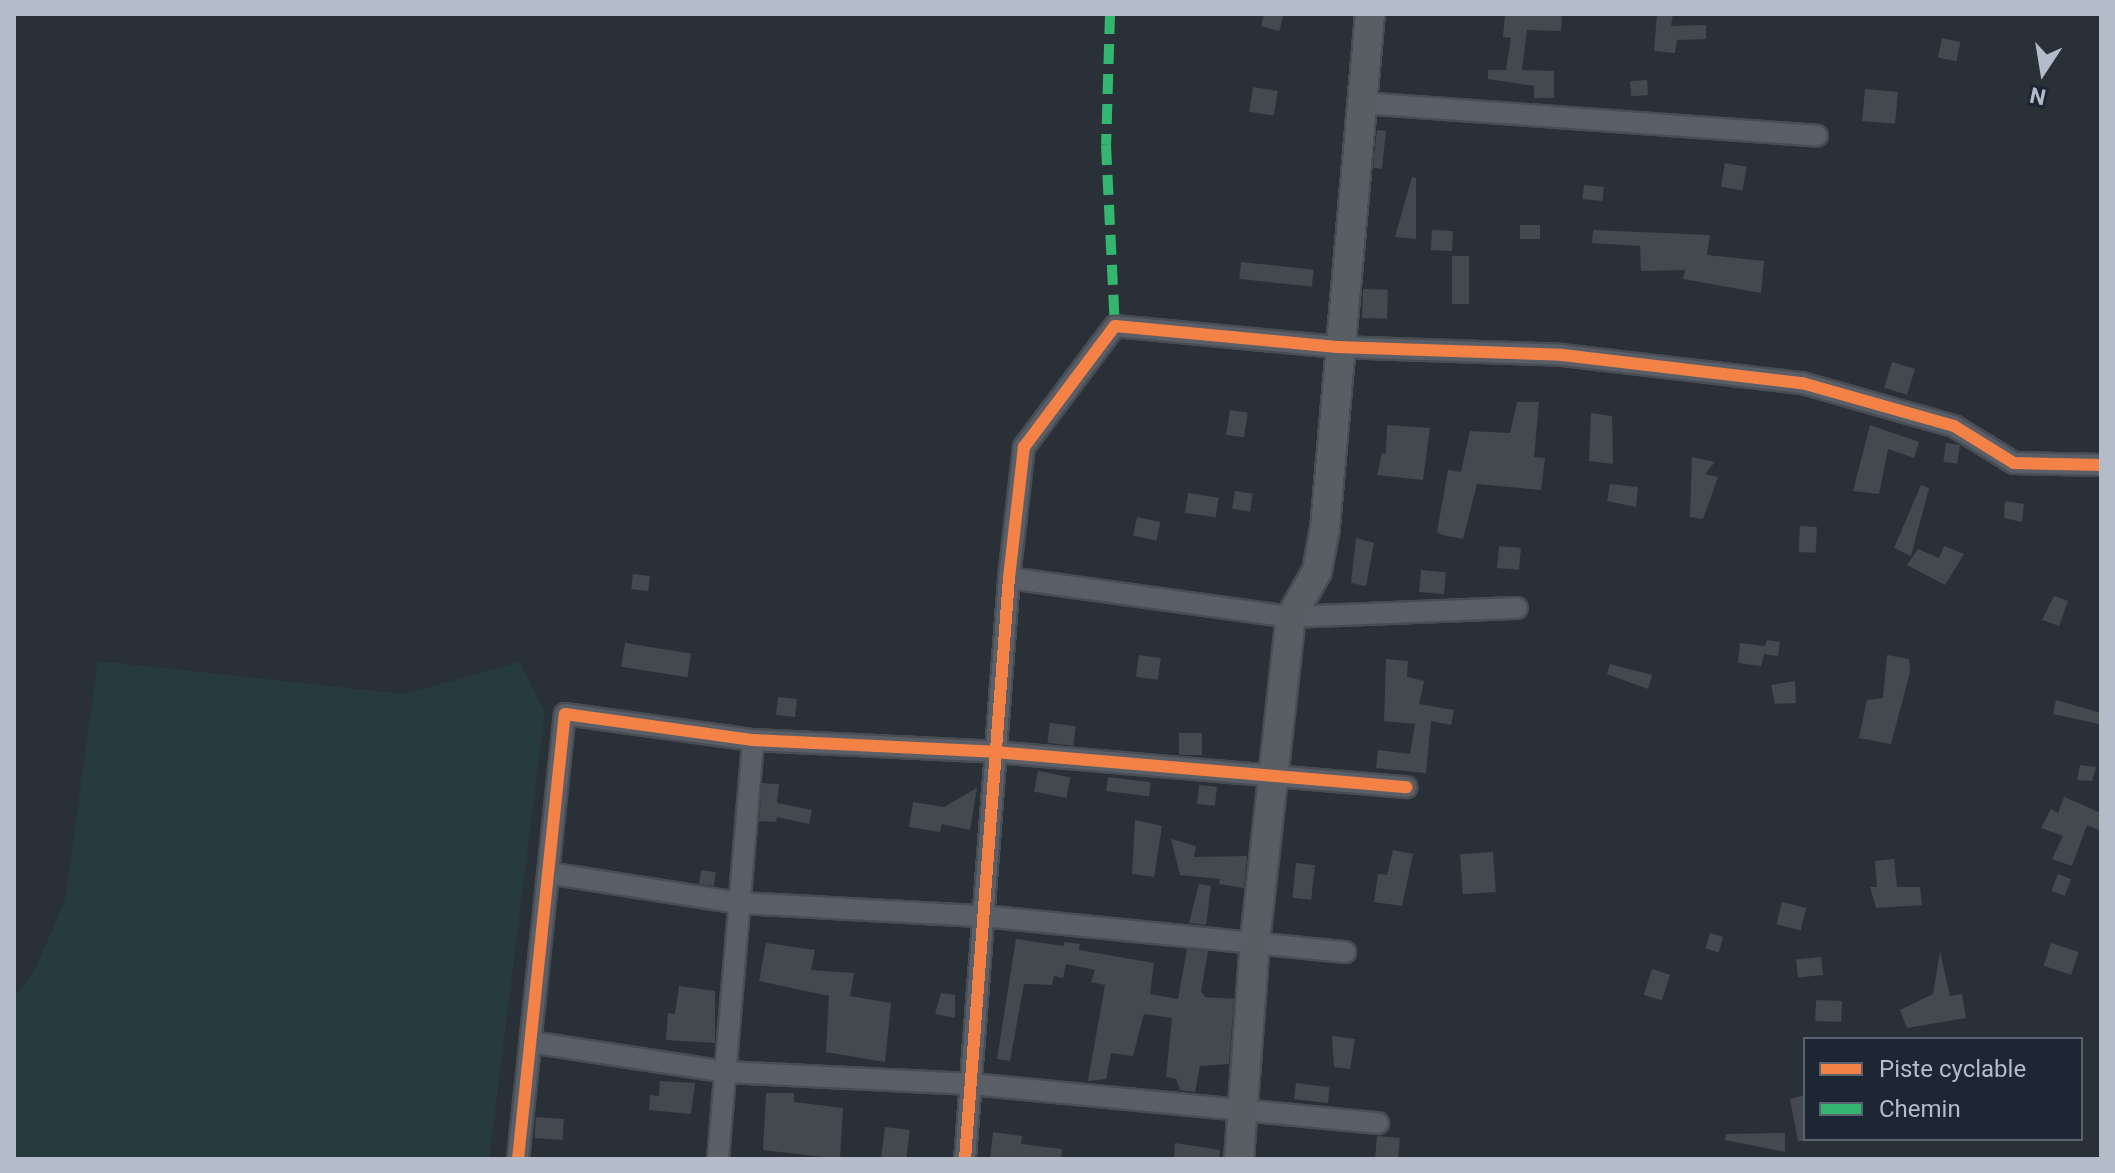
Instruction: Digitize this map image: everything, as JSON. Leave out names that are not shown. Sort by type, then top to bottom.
[{"type":"street","points":[[1239,1159],[1255,941],[1291,617],[1317,571],[1323,542],[1337,347],[1370,14]]},
{"type":"street","points":[[1361,103],[1817,136]]},
{"type":"street","points":[[965,1159],[1009,578],[1024,447],[1115,326],[1337,347],[1562,355],[1802,383],[1954,426],[2014,463],[2101,465]]},
{"type":"street","points":[[1009,578],[1291,617],[1517,608]]},
{"type":"street","points":[[518,1159],[565,714],[753,740],[995,752],[1407,787]]},
{"type":"street","points":[[718,1159],[753,740]]},
{"type":"street","points":[[548,873],[740,903],[983,916],[1345,952]]},
{"type":"street","points":[[530,1042],[726,1072],[971,1084],[1242,1107],[1378,1123]]},
{"type":"green space","points":[[98,661],[404,694],[520,662],[545,713],[489,1159],[14,1159],[14,997],[34,972],[65,900]]},
{"type":"building","points":[[1264,14],[1284,14],[1279,31],[1261,26]]},
{"type":"building","points":[[1505,14],[1562,14],[1561,31],[1527,30],[1522,70],[1554,71],[1554,98],[1534,98],[1534,86],[1488,79],[1488,70],[1506,70],[1511,38],[1503,37]]},
{"type":"building","points":[[1657,14],[1673,14],[1671,26],[1706,25],[1706,39],[1677,40],[1675,53],[1654,51]]},
{"type":"building","points":[[1942,38],[1961,42],[1956,62],[1938,58]]},
{"type":"building","points":[[1647,80],[1648,95],[1631,96],[1630,81]]},
{"type":"building","points":[[1253,87],[1278,91],[1274,116],[1249,112]]},
{"type":"building","points":[[1865,89],[1898,92],[1895,124],[1862,121]]},
{"type":"building","points":[[1377,130],[1386,131],[1382,169],[1373,168]]},
{"type":"building","points":[[1725,163],[1747,167],[1742,190],[1721,187]]},
{"type":"building","points":[[1412,177],[1416,178],[1416,239],[1395,237]]},
{"type":"building","points":[[1584,185],[1604,187],[1602,201],[1583,199]]},
{"type":"building","points":[[1520,225],[1540,225],[1540,239],[1520,239]]},
{"type":"building","points":[[1432,230],[1453,231],[1452,251],[1431,250]]},
{"type":"building","points":[[1593,230],[1710,235],[1707,255],[1764,261],[1761,293],[1683,279],[1685,270],[1641,271],[1640,246],[1592,243]]},
{"type":"building","points":[[1452,256],[1469,256],[1469,304],[1452,304]]},
{"type":"building","points":[[1241,262],[1314,270],[1312,287],[1239,279]]},
{"type":"building","points":[[1363,289],[1388,290],[1387,319],[1362,318]]},
{"type":"building","points":[[1892,362],[1915,369],[1907,395],[1884,388]]},
{"type":"building","points":[[1517,402],[1539,402],[1534,457],[1545,458],[1541,490],[1477,484],[1463,539],[1442,535],[1437,532],[1448,470],[1461,472],[1470,431],[1510,433]]},
{"type":"building","points":[[1230,410],[1248,413],[1244,438],[1226,435]]},
{"type":"building","points":[[1591,413],[1612,416],[1613,464],[1589,461]]},
{"type":"building","points":[[1387,425],[1430,428],[1423,480],[1377,475],[1382,453],[1386,454]]},
{"type":"building","points":[[1870,425],[1919,442],[1914,458],[1888,449],[1879,494],[1853,491]]},
{"type":"building","points":[[1946,443],[1960,445],[1957,464],[1943,462]]},
{"type":"building","points":[[1692,457],[1715,462],[1705,474],[1718,477],[1703,519],[1690,517]]},
{"type":"building","points":[[1610,484],[1638,487],[1636,507],[1607,501]]},
{"type":"building","points":[[1921,485],[1929,488],[1911,556],[1894,548]]},
{"type":"building","points":[[1235,491],[1253,494],[1250,512],[1232,509]]},
{"type":"building","points":[[1188,493],[1219,498],[1215,518],[1185,513]]},
{"type":"building","points":[[2005,501],[2024,504],[2022,522],[2004,518]]},
{"type":"building","points":[[1137,517],[1160,522],[1157,541],[1133,536]]},
{"type":"building","points":[[1800,526],[1817,527],[1816,553],[1799,552]]},
{"type":"building","points":[[1356,538],[1374,543],[1366,586],[1351,583]]},
{"type":"building","points":[[1499,546],[1521,548],[1519,570],[1497,568]]},
{"type":"building","points":[[1944,546],[1964,554],[1945,585],[1907,565],[1918,549],[1939,558]]},
{"type":"building","points":[[1421,570],[1446,572],[1444,594],[1419,592]]},
{"type":"building","points":[[633,574],[650,576],[648,591],[631,589]]},
{"type":"building","points":[[2054,596],[2068,601],[2059,626],[2042,620]]},
{"type":"building","points":[[1767,640],[1780,642],[1778,656],[1764,654],[1761,666],[1738,663],[1740,643],[1765,646]]},
{"type":"building","points":[[625,643],[691,653],[687,677],[621,667]]},
{"type":"building","points":[[1139,655],[1161,658],[1158,680],[1136,677]]},
{"type":"building","points":[[1887,655],[1909,659],[1910,672],[1891,744],[1859,738],[1867,700],[1883,698]]},
{"type":"building","points":[[1386,659],[1408,661],[1407,677],[1424,681],[1419,704],[1454,710],[1451,725],[1431,721],[1426,773],[1376,768],[1378,750],[1410,754],[1415,724],[1384,721]]},
{"type":"building","points":[[1610,664],[1652,675],[1648,689],[1607,674]]},
{"type":"building","points":[[1795,681],[1796,703],[1775,704],[1771,685]]},
{"type":"building","points":[[778,697],[797,699],[795,717],[776,715]]},
{"type":"building","points":[[2056,700],[2101,713],[2099,724],[2053,714]]},
{"type":"building","points":[[1050,723],[1076,726],[1073,746],[1048,743]]},
{"type":"building","points":[[1179,733],[1202,733],[1202,755],[1179,755]]},
{"type":"building","points":[[2080,765],[2096,767],[2092,781],[2077,780]]},
{"type":"building","points":[[1038,771],[1070,777],[1066,798],[1034,792]]},
{"type":"building","points":[[1108,777],[1151,782],[1149,796],[1106,791]]},
{"type":"building","points":[[762,783],[779,784],[777,803],[812,810],[809,824],[777,817],[776,822],[759,821]]},
{"type":"building","points":[[1199,785],[1217,787],[1215,806],[1197,804]]},
{"type":"building","points":[[977,788],[970,830],[942,824],[940,832],[909,827],[913,802],[944,807]]},
{"type":"building","points":[[2064,797],[2101,813],[2101,831],[2087,825],[2072,866],[2052,859],[2063,836],[2041,828],[2051,809],[2058,813]]},
{"type":"building","points":[[1135,820],[1162,826],[1154,877],[1132,874]]},
{"type":"building","points":[[1171,839],[1196,846],[1194,857],[1247,856],[1244,888],[1219,884],[1220,879],[1180,875]]},
{"type":"building","points":[[1393,850],[1413,854],[1402,906],[1374,902],[1378,874],[1387,875]]},
{"type":"building","points":[[1493,852],[1496,892],[1463,894],[1460,854]]},
{"type":"building","points":[[1894,859],[1897,887],[1920,887],[1922,905],[1876,908],[1870,887],[1877,887],[1875,861]]},
{"type":"building","points":[[1296,863],[1315,865],[1311,900],[1292,898]]},
{"type":"building","points":[[701,870],[716,872],[714,886],[699,884]]},
{"type":"building","points":[[2058,874],[2071,879],[2065,896],[2052,891]]},
{"type":"building","points":[[1199,884],[1211,886],[1206,925],[1189,923]]},
{"type":"building","points":[[1782,902],[1806,908],[1801,930],[1776,924]]},
{"type":"building","points":[[1710,933],[1723,937],[1719,952],[1705,948]]},
{"type":"building","points":[[1016,939],[1064,946],[1064,942],[1080,944],[1079,950],[1154,963],[1150,994],[1178,999],[1187,949],[1208,951],[1201,991],[1205,997],[1234,999],[1229,1064],[1200,1066],[1195,1092],[1180,1090],[1176,1079],[1166,1077],[1172,1018],[1144,1014],[1133,1056],[1111,1053],[1106,1079],[1088,1081],[1105,985],[1091,982],[1095,970],[1066,964],[1063,978],[1054,976],[1052,985],[1024,984],[1010,1061],[997,1059]]},
{"type":"building","points":[[766,943],[815,950],[811,970],[854,973],[850,996],[891,1003],[885,1062],[826,1052],[829,996],[759,981]]},
{"type":"building","points":[[2051,943],[2079,952],[2071,975],[2044,966]]},
{"type":"building","points":[[1940,952],[1950,996],[1962,994],[1966,1018],[1907,1028],[1900,1010],[1933,994]]},
{"type":"building","points":[[1821,957],[1823,975],[1798,978],[1796,960]]},
{"type":"building","points":[[1652,969],[1670,975],[1662,1001],[1644,995]]},
{"type":"building","points":[[679,986],[715,991],[715,1043],[666,1040],[668,1013],[675,1014]]},
{"type":"building","points":[[941,993],[955,995],[955,1018],[935,1014]]},
{"type":"building","points":[[1816,1000],[1842,1001],[1841,1022],[1815,1021]]},
{"type":"building","points":[[1332,1036],[1355,1039],[1350,1069],[1334,1067]]},
{"type":"building","points":[[660,1081],[695,1083],[691,1114],[649,1110],[650,1095],[659,1096]]},
{"type":"building","points":[[1296,1083],[1330,1087],[1328,1103],[1294,1099]]},
{"type":"building","points":[[766,1093],[794,1093],[794,1102],[843,1108],[840,1159],[763,1150]]},
{"type":"building","points":[[1803,1096],[1803,1141],[1798,1141],[1790,1099]]},
{"type":"building","points":[[536,1117],[564,1119],[562,1140],[535,1138]]},
{"type":"building","points":[[885,1127],[910,1130],[906,1159],[881,1159]]},
{"type":"building","points":[[993,1132],[1022,1136],[1021,1144],[1062,1149],[1061,1159],[990,1159]]},
{"type":"building","points":[[1785,1133],[1785,1152],[1725,1140],[1726,1134]]},
{"type":"building","points":[[1377,1136],[1400,1138],[1398,1159],[1375,1159]]},
{"type":"building","points":[[1175,1143],[1220,1150],[1219,1159],[1174,1159]]},
{"type":"marked path","points":[[1110,14],[1106,145],[1115,326]]},
{"type":"cycle path","points":[[965,1159],[1009,578],[1024,447],[1115,326],[1337,347],[1562,355],[1802,383],[1954,426],[2014,463],[2101,465]]},
{"type":"cycle path","points":[[518,1159],[565,714],[753,740],[995,752],[1407,787]]}]
